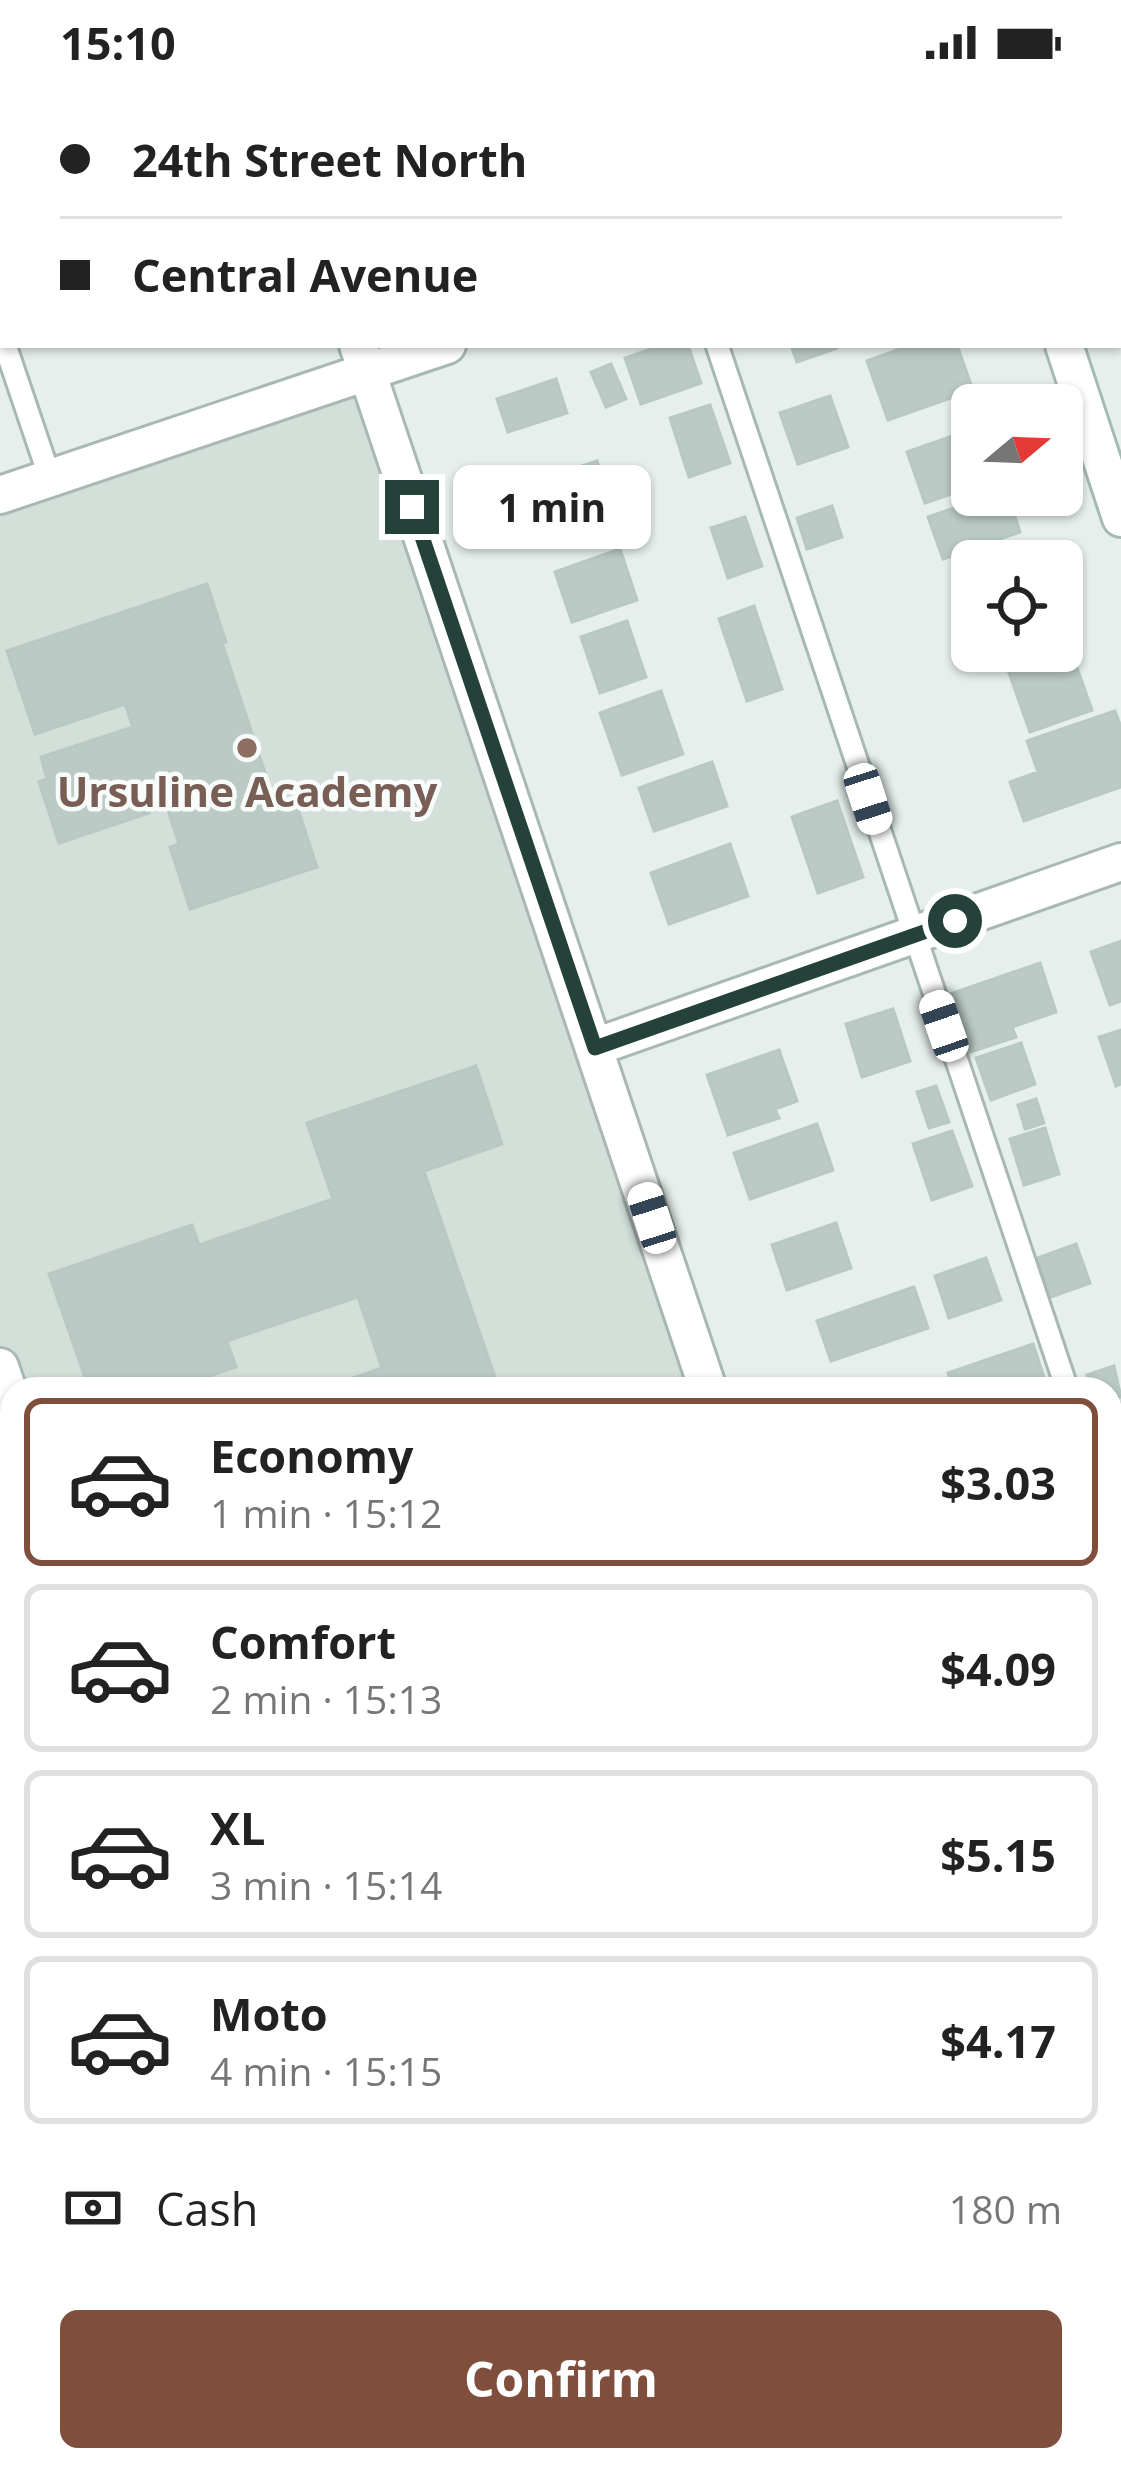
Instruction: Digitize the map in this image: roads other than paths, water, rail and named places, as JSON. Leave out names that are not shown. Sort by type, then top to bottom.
[{"type":"street","points":[[0,495],[363,359],[429,348]]},
{"type":"street","points":[[1065,348],[1121,518]]},
{"type":"street","points":[[363,359],[704,1377]]},
{"type":"street","points":[[595,1048],[1121,862]]},
{"type":"lane","points":[[6,348],[50,478]]},
{"type":"lane","points":[[717,348],[1063,1377]]},
{"type":"place","name":"Ursuline Academy","points":[[247,748]]}]
